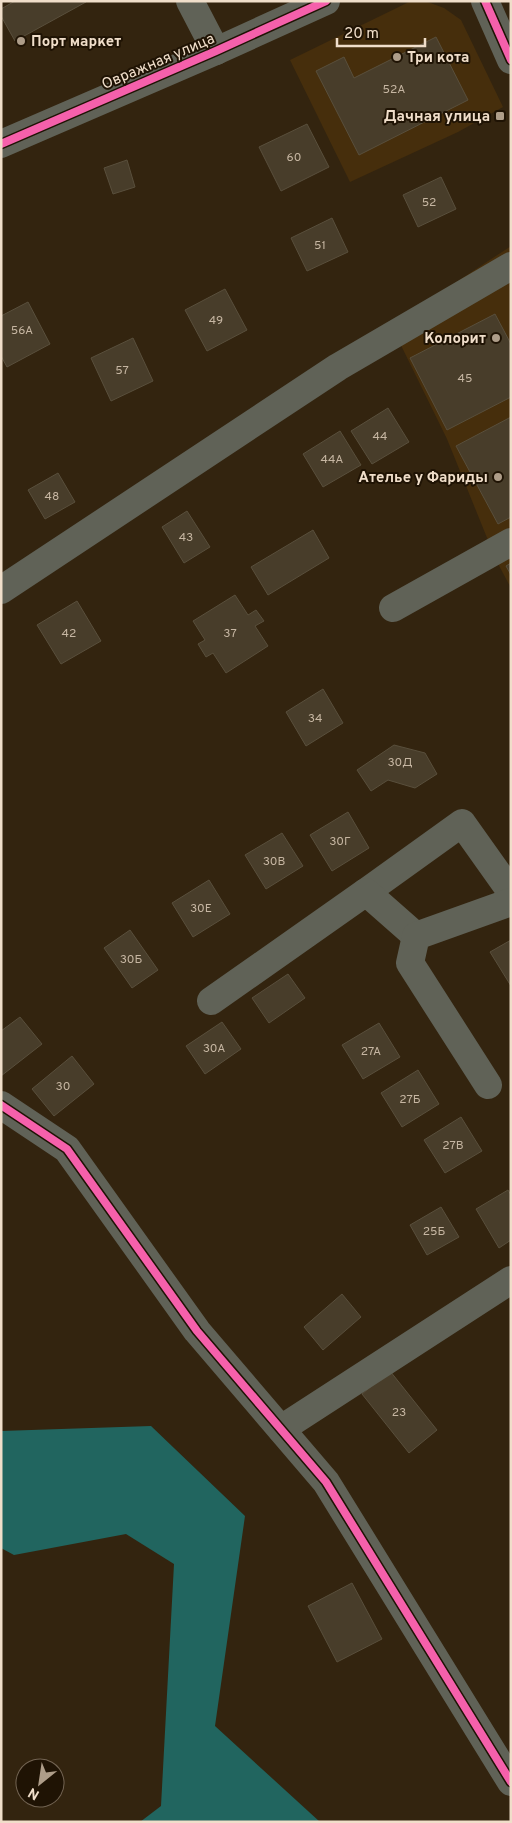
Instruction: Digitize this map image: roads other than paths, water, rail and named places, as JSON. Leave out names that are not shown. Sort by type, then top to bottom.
[{"type":"street","points":[[190,1],[216,52]]},
{"type":"street","name":"Овражная улица","points":[[1,144],[216,52],[326,1]]},
{"type":"street","points":[[485,1],[511,60]]},
{"type":"street","points":[[1,590],[338,367],[511,266]]},
{"type":"street","points":[[393,608],[511,542]]},
{"type":"street","points":[[211,1001],[462,823],[511,892]]},
{"type":"street","points":[[366,892],[416,936]]},
{"type":"street","points":[[416,936],[511,902]]},
{"type":"street","points":[[416,936],[410,963],[488,1085]]},
{"type":"street","points":[[1,1105],[67,1149],[197,1331],[326,1482],[511,1782]]},
{"type":"street","points":[[281,1429],[511,1280]]},
{"type":"water","points":[[151,1426],[245,1516],[215,1726],[320,1822],[140,1822],[161,1806],[174,1564],[126,1534],[14,1555],[1,1548],[1,1431]]},
{"type":"place","name":"Порт маркет","points":[[21,41]]},
{"type":"place","name":"Три кота","points":[[397,57]]},
{"type":"place","name":"Дачная улица","points":[[500,116]]},
{"type":"place","name":"Колорит","points":[[496,338]]},
{"type":"place","name":"Ателье у Фариды","points":[[498,477]]}]
